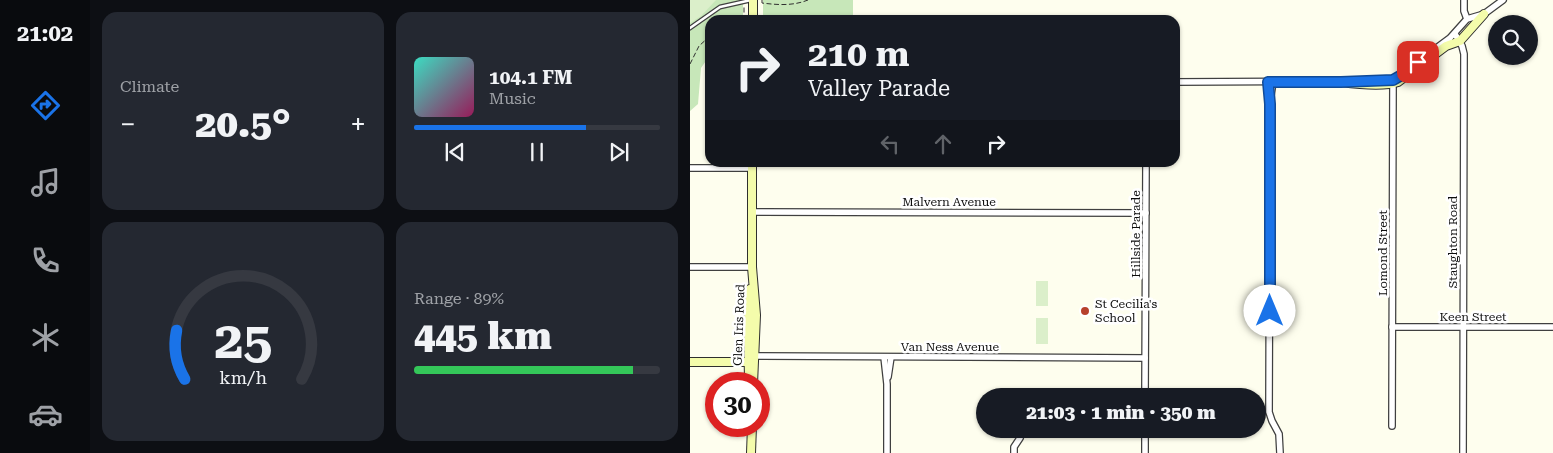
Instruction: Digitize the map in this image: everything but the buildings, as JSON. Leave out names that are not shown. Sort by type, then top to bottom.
[{"type":"main road","points":[[752,0],[753,15]]},
{"type":"main road","points":[[1341,82],[1352,84],[1393,82],[1402,79],[1458,37],[1484,14]]},
{"type":"main road","name":"Glen Iris Road","points":[[752,167],[752,267],[748,319],[751,359],[754,372]]},
{"type":"main road","name":"Glen Iris Road","points":[[750,372],[756,315],[752,267]]},
{"type":"main road","points":[[690,362],[751,359]]},
{"type":"main road","points":[[752,437],[752,453]]},
{"type":"street","points":[[1464,0],[1464,11],[1467,19]]},
{"type":"street","points":[[1458,37],[1467,19],[1484,14],[1503,0]]},
{"type":"street","name":"Staughton Road","points":[[1458,37],[1464,54],[1463,453]]},
{"type":"street","points":[[1180,82],[1341,82]]},
{"type":"street","points":[[1270,82],[1269,412],[1270,419],[1280,436],[1280,453]]},
{"type":"street","name":"Lomond Street","points":[[1392,426],[1393,82]]},
{"type":"street","points":[[690,168],[711,167]]},
{"type":"street","name":"Hillside Parade","points":[[1145,388],[1146,167]]},
{"type":"street","name":"Malvern Avenue","points":[[752,212],[1146,213]]},
{"type":"street","points":[[690,267],[752,267]]},
{"type":"street","name":"Keen Street","points":[[1392,327],[1553,327]]},
{"type":"street","points":[[884,357],[887,384],[887,453]]},
{"type":"street","name":"Van Ness Avenue","points":[[751,359],[884,357],[1145,358]]},
{"type":"street","points":[[887,384],[891,357]]},
{"type":"street","points":[[1014,453],[1014,447],[1020,438]]},
{"type":"street","points":[[1145,438],[1145,453]]},
{"type":"lane","points":[[709,15],[720,7],[752,0]]},
{"type":"lane","points":[[690,28],[705,18]]},
{"type":"path","points":[[762,0],[762,3],[790,5],[808,0]]},
{"type":"path","points":[[744,1],[744,15]]},
{"type":"path","points":[[690,64],[699,46],[705,41]]},
{"type":"green space","points":[[690,0],[743,0],[743,15],[705,15],[705,62],[701,68],[698,104],[690,111]]},
{"type":"green space","points":[[690,0],[716,0],[701,16],[690,23]]},
{"type":"green space","points":[[763,0],[853,0],[853,15],[763,15]]},
{"type":"green space","points":[[1036,281],[1048,281],[1048,306],[1036,306]]},
{"type":"green space","points":[[1036,318],[1048,318],[1048,344],[1036,344]]},
{"type":"place","name":"St Cecilia's School","points":[[1085,311]]},
{"type":"route","points":[[1270,311],[1270,104],[1268,82],[1393,80],[1418,62]]}]
